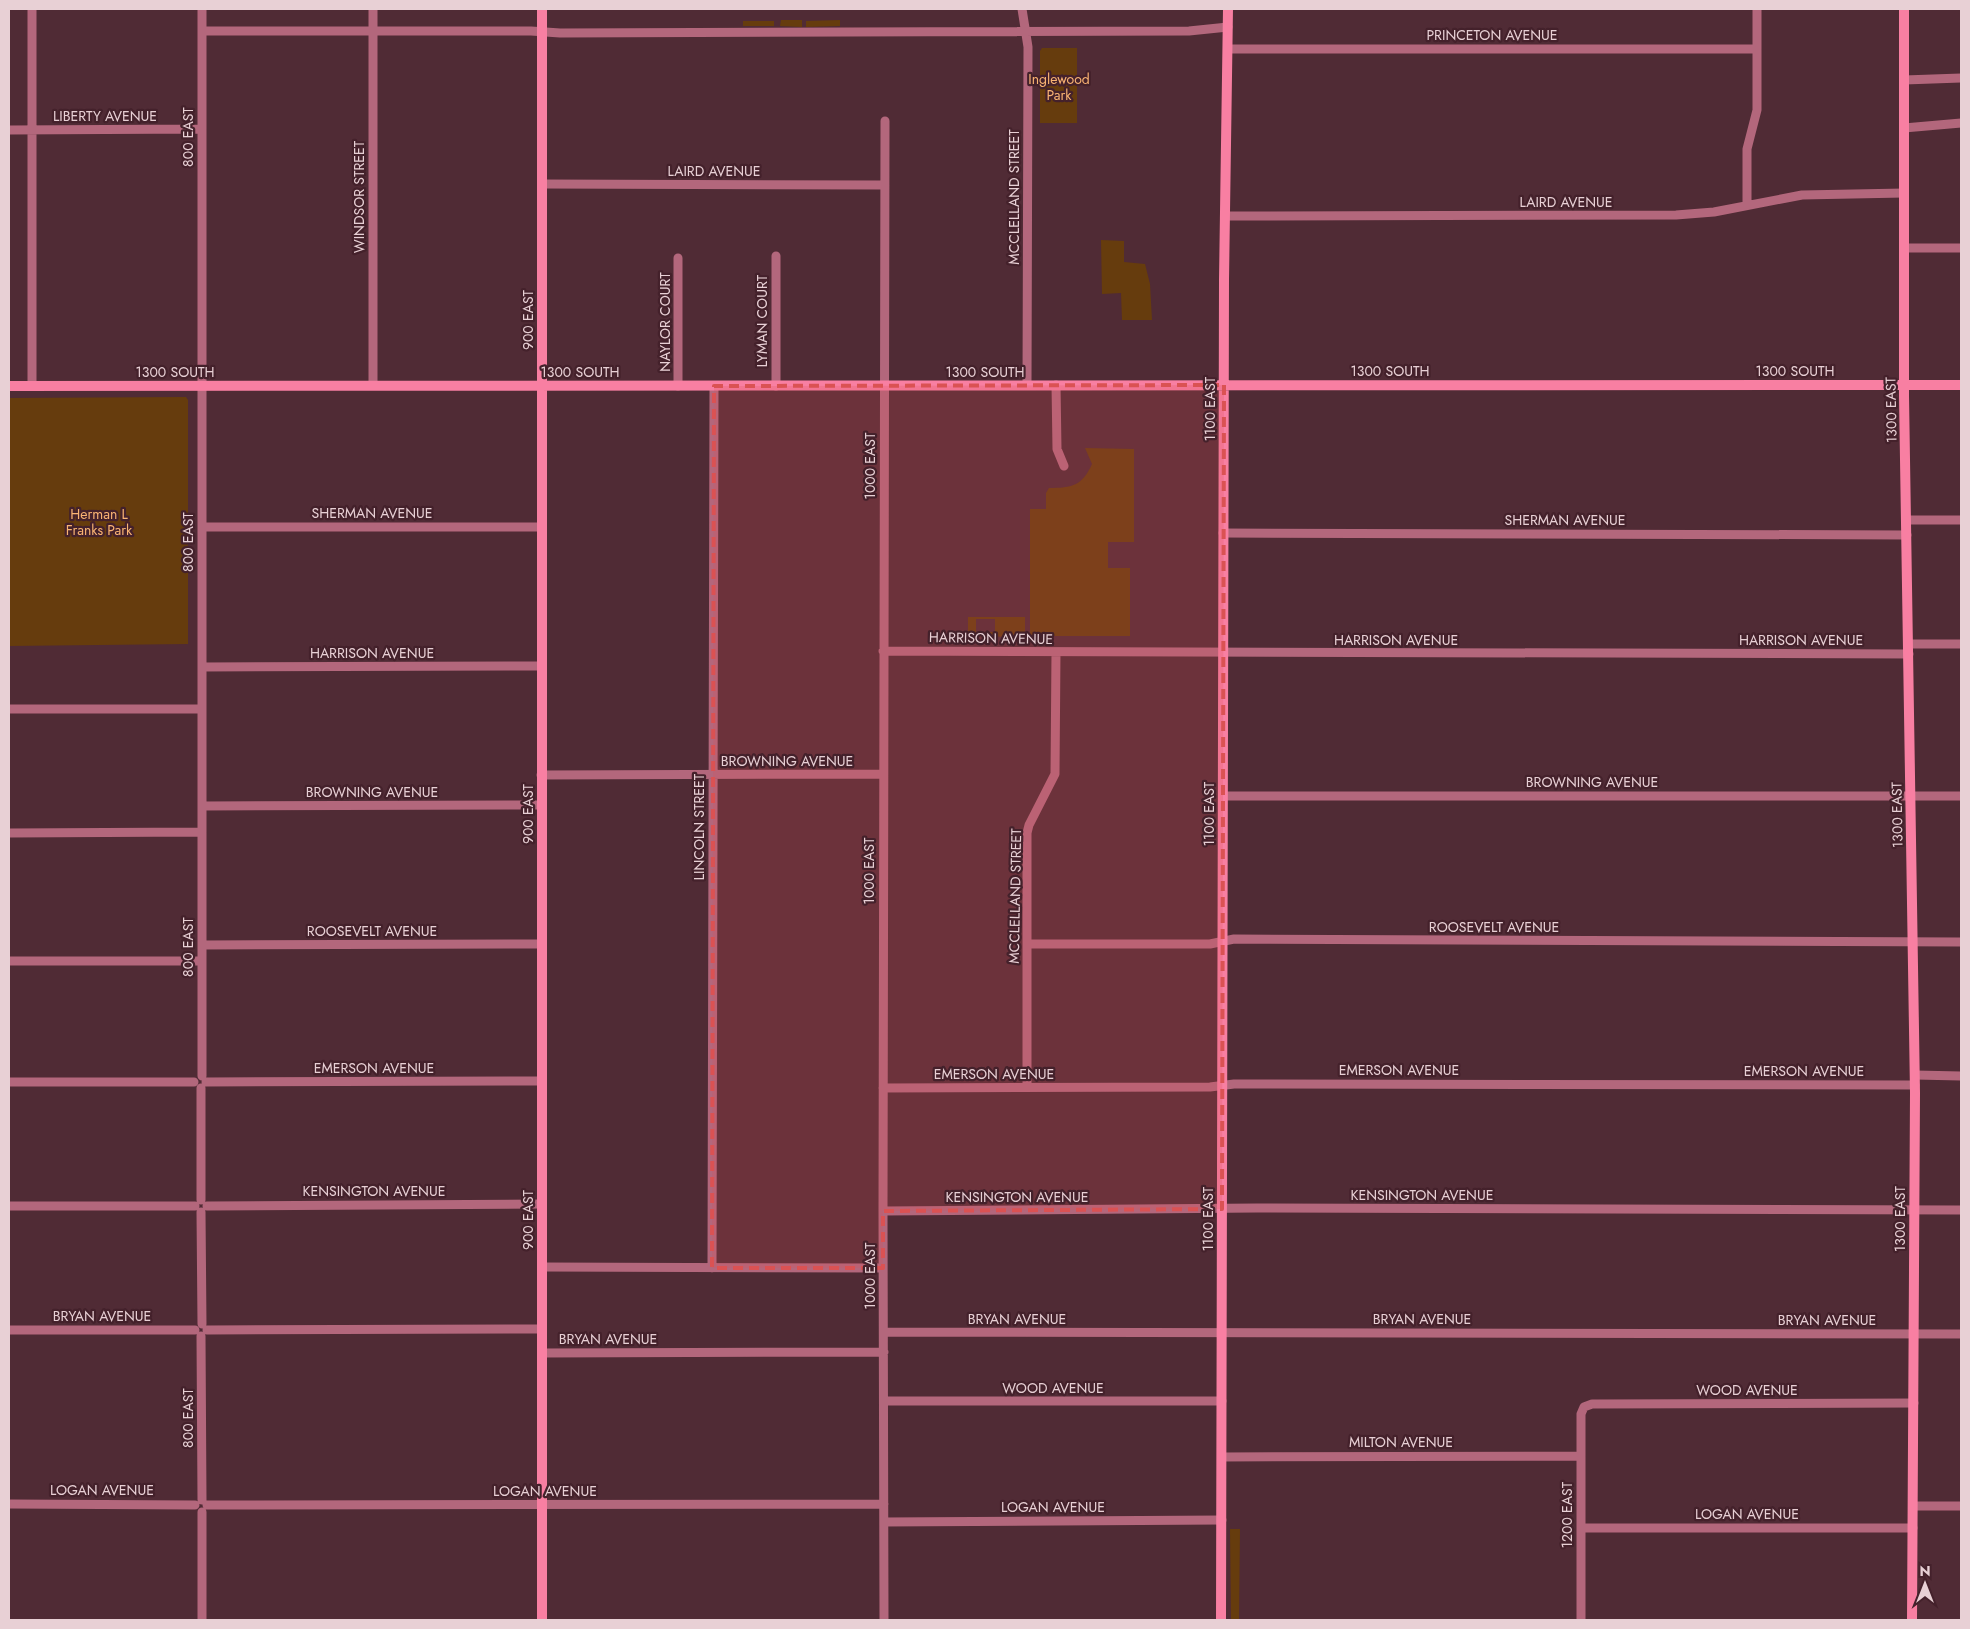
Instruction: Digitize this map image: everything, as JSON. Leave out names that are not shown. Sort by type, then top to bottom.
[{"type":"street","points":[[32,9],[32,386]]},
{"type":"street","name":"800 EAST","points":[[202,9],[202,1620]]},
{"type":"street","name":"WINDSOR STREET","points":[[373,9],[373,385]]},
{"type":"street","name":"900 EAST","points":[[542,9],[542,1620]]},
{"type":"street","name":"MCCLELLAND STREET","points":[[1022,9],[1028,47],[1027,385]]},
{"type":"street","name":"1100 EAST","points":[[1222,1620],[1223,533],[1228,9]]},
{"type":"street","points":[[1747,205],[1747,149],[1757,110],[1757,9]]},
{"type":"street","name":"1300 EAST","points":[[1904,9],[1904,385],[1915,1080],[1912,1620]]},
{"type":"street","points":[[202,31],[589,33],[1026,32],[1189,31],[1228,27]]},
{"type":"street","name":"PRINCETON AVENUE","points":[[1228,49],[1757,49]]},
{"type":"street","points":[[1904,80],[1961,78]]},
{"type":"street","name":"1000 EAST","points":[[884,1620],[883,651],[885,121]]},
{"type":"street","points":[[1904,128],[1961,124]]},
{"type":"street","name":"LIBERTY AVENUE","points":[[9,130],[202,129]]},
{"type":"street","name":"LAIRD AVENUE","points":[[542,184],[885,185]]},
{"type":"street","name":"LAIRD AVENUE","points":[[1225,216],[1676,216],[1714,212],[1815,194],[1904,193]]},
{"type":"street","points":[[1904,248],[1961,248]]},
{"type":"street","name":"LYMAN COURT","points":[[776,256],[776,386]]},
{"type":"street","name":"NAYLOR COURT","points":[[678,258],[678,386]]},
{"type":"street","points":[[1056,385],[1057,449],[1064,466]]},
{"type":"street","name":"1300 SOUTH","points":[[9,386],[1961,385]]},
{"type":"street","name":"LINCOLN STREET","points":[[712,1268],[714,386]]},
{"type":"street","points":[[1906,520],[1961,520]]},
{"type":"street","name":"SHERMAN AVENUE","points":[[202,527],[541,527]]},
{"type":"street","name":"SHERMAN AVENUE","points":[[1223,533],[1906,535]]},
{"type":"street","name":"HARRISON AVENUE","points":[[883,651],[1223,653],[1909,649],[1961,644]]},
{"type":"street","name":"MCCLELLAND STREET","points":[[1027,1087],[1027,828],[1055,774],[1056,652]]},
{"type":"street","name":"HARRISON AVENUE","points":[[202,667],[541,666]]},
{"type":"street","points":[[9,709],[202,709]]},
{"type":"street","name":"BROWNING AVENUE","points":[[541,775],[883,774]]},
{"type":"street","name":"BROWNING AVENUE","points":[[1223,796],[1961,796]]},
{"type":"street","name":"BROWNING AVENUE","points":[[202,806],[541,805]]},
{"type":"street","points":[[9,833],[202,832]]},
{"type":"street","name":"ROOSEVELT AVENUE","points":[[1027,944],[1210,944],[1234,939],[1961,942]]},
{"type":"street","name":"ROOSEVELT AVENUE","points":[[202,945],[542,944]]},
{"type":"street","points":[[9,961],[202,961]]},
{"type":"street","name":"EMERSON AVENUE","points":[[883,1088],[1915,1080],[1961,1076]]},
{"type":"street","name":"EMERSON AVENUE","points":[[9,1082],[542,1081]]},
{"type":"street","name":"KENSINGTON AVENUE","points":[[9,1206],[542,1204]]},
{"type":"street","name":"KENSINGTON AVENUE","points":[[883,1211],[1222,1209],[1961,1210]]},
{"type":"street","points":[[542,1267],[883,1268]]},
{"type":"street","name":"BRYAN AVENUE","points":[[9,1330],[542,1329]]},
{"type":"street","name":"BRYAN AVENUE","points":[[884,1332],[1961,1334]]},
{"type":"street","name":"BRYAN AVENUE","points":[[542,1353],[884,1352]]},
{"type":"street","name":"WOOD AVENUE","points":[[884,1401],[1222,1401]]},
{"type":"street","name":"WOOD AVENUE","points":[[1582,1410],[1584,1406],[1592,1404],[1914,1403]]},
{"type":"street","name":"1200 EAST","points":[[1581,1620],[1582,1410]]},
{"type":"street","name":"MILTON AVENUE","points":[[1222,1457],[1581,1456]]},
{"type":"street","name":"LOGAN AVENUE","points":[[9,1504],[884,1504]]},
{"type":"street","points":[[1913,1506],[1961,1506]]},
{"type":"street","name":"LOGAN AVENUE","points":[[884,1522],[1222,1520]]},
{"type":"street","name":"LOGAN AVENUE","points":[[1581,1528],[1913,1528]]},
{"type":"highlighted area","points":[[1224,385],[1222,1209],[883,1211],[883,1268],[712,1268],[714,386]]},
{"type":"green space","points":[[781,20],[802,20],[802,27],[780,26]]},
{"type":"green space","points":[[840,20],[840,26],[806,27],[806,21]]},
{"type":"green space","points":[[743,21],[774,21],[774,26],[743,26]]},
{"type":"green space","name":"Inglewood Park","points":[[1042,48],[1077,48],[1077,123],[1040,123],[1040,51]]},
{"type":"green space","points":[[1101,240],[1124,241],[1124,262],[1145,264],[1150,284],[1152,320],[1122,320],[1121,293],[1102,294]]},
{"type":"green space","name":"Herman L Franks Park","points":[[186,397],[188,400],[188,644],[9,646],[9,398]]},
{"type":"green space","points":[[1085,448],[1134,449],[1134,542],[1108,542],[1108,568],[1130,568],[1130,636],[1030,636],[1030,509],[1046,509],[1046,493],[1049,488],[1070,486],[1084,477],[1092,464]]},
{"type":"green space","points":[[968,617],[1025,617],[1025,637],[968,636]],"holes":[[[976,619],[995,619],[995,632],[976,632]]]},
{"type":"green space","points":[[1230,1529],[1240,1529],[1239,1620],[1231,1620]]}]
